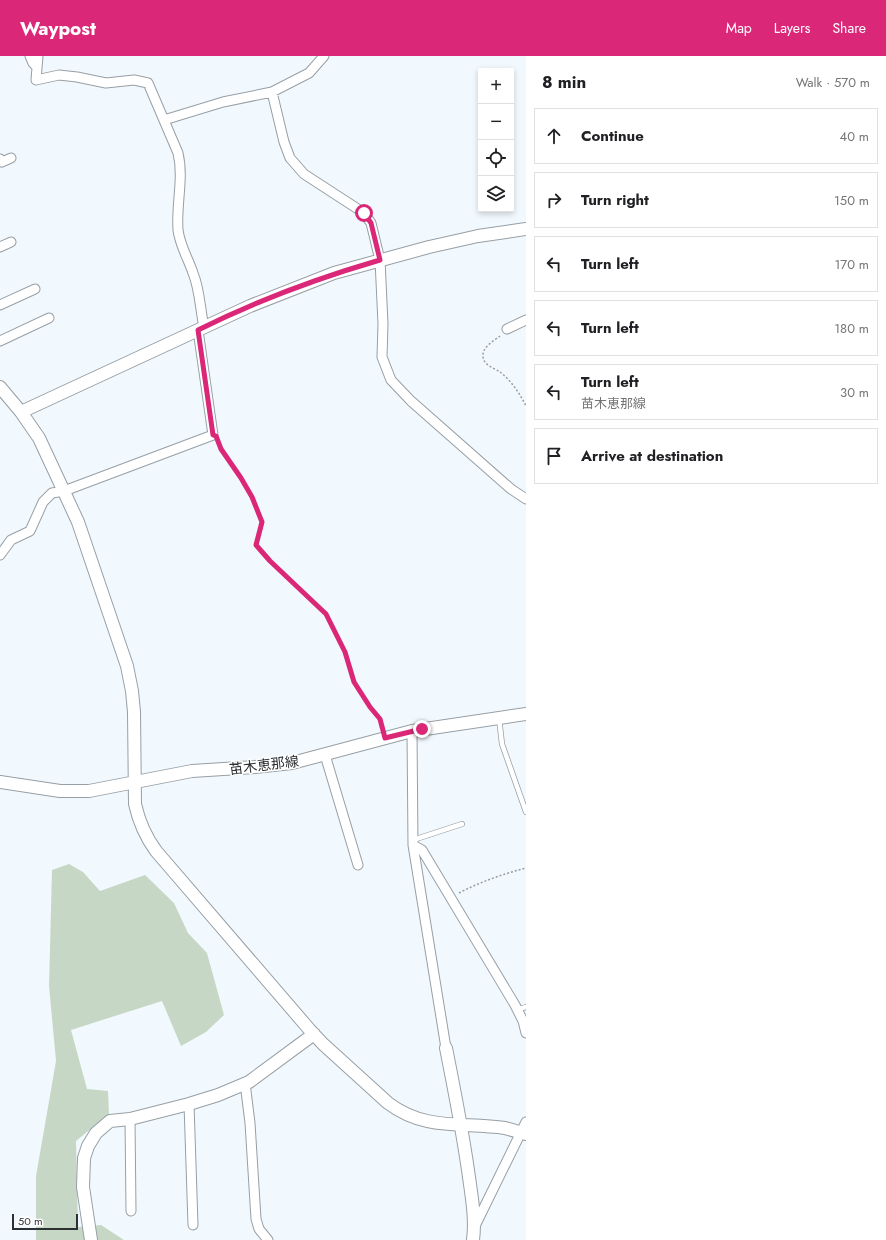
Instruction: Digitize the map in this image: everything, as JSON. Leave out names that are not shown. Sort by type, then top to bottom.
[{"type":"street","points":[[30,56],[33,63],[37,67]]},
{"type":"street","points":[[0,555],[11,540],[30,531],[43,502],[52,493],[64,491],[213,435],[197,286],[193,272],[182,247],[178,230],[181,164],[178,153],[148,83],[134,80],[106,83],[78,77],[59,75],[36,80],[38,56]]},
{"type":"street","points":[[164,120],[223,102],[272,92],[309,73],[324,56]]},
{"type":"street","points":[[272,92],[284,142],[290,158],[304,174],[364,213],[371,223],[380,260],[383,324],[382,357],[391,380],[411,401],[511,488],[526,499]]},
{"type":"street","points":[[0,159],[2,162],[10,158]]},
{"type":"street","points":[[21,412],[294,288],[380,260],[450,242],[526,229]]},
{"type":"street","points":[[0,247],[11,242]]},
{"type":"street","points":[[0,305],[34,289]]},
{"type":"street","points":[[0,340],[49,318]]},
{"type":"street","points":[[507,329],[526,320]]},
{"type":"street","points":[[0,387],[21,412],[39,438],[64,491],[78,522],[127,666],[133,705],[135,804],[138,817],[148,839],[156,851],[314,1034],[388,1103],[400,1112],[424,1121],[525,1129],[475,1226]]},
{"type":"street","name":"苗木恵那線","points":[[0,782],[68,792],[89,791],[192,771],[292,763],[412,731],[526,714]]},
{"type":"street","points":[[412,731],[413,842],[446,1048],[461,1125],[471,1190],[475,1226],[473,1240]]},
{"type":"street","points":[[325,755],[358,866]]},
{"type":"street","points":[[413,842],[422,850],[521,1008],[526,1033]]},
{"type":"street","points":[[91,1240],[83,1187],[84,1158],[88,1146],[96,1133],[110,1121],[130,1118],[189,1104],[218,1095],[249,1082],[314,1034]]},
{"type":"street","points":[[245,1083],[250,1123],[256,1218],[259,1228],[268,1240]]},
{"type":"street","points":[[189,1104],[193,1225]]},
{"type":"street","points":[[130,1118],[131,1212]]},
{"type":"lane","points":[[499,718],[502,744],[526,812]]},
{"type":"lane","points":[[413,842],[462,824]]},
{"type":"path","points":[[507,329],[487,347],[483,357],[484,362],[496,369],[508,379],[526,406]]},
{"type":"path","points":[[213,435],[216,436],[221,449],[252,497],[262,522],[256,545],[270,561],[326,614],[345,652],[354,682],[370,707],[380,719],[385,738]]},
{"type":"path","points":[[451,898],[469,888],[526,868]]},
{"type":"green space","points":[[69,864],[83,872],[100,891],[145,875],[174,903],[188,933],[207,953],[224,1015],[206,1032],[181,1046],[162,1001],[71,1030],[87,1089],[108,1091],[109,1114],[76,1141],[78,1227],[101,1225],[124,1240],[36,1240],[36,1176],[56,1061],[49,986],[52,870]]},
{"type":"route","points":[[364,213],[371,223],[380,260],[294,288],[198,330],[213,435],[216,436],[221,449],[252,497],[262,522],[256,545],[270,561],[326,614],[345,652],[354,682],[370,707],[380,719],[385,738],[422,729]]}]
